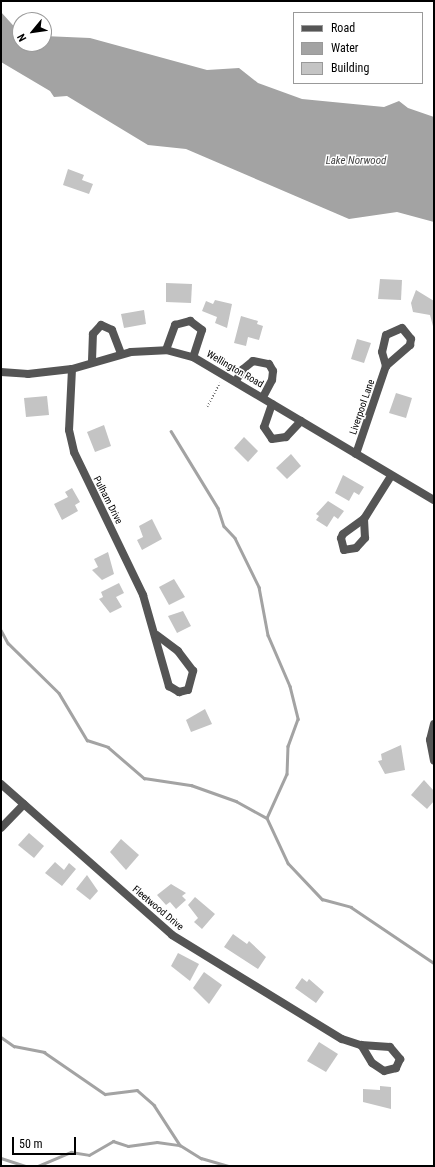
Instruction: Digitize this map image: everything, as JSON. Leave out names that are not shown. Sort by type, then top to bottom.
[{"type":"street","points":[[166,350],[175,325],[190,321],[202,330],[193,357]]},
{"type":"street","points":[[92,361],[93,334],[101,325],[112,330],[121,353]]},
{"type":"street","name":"Liverpool Lane","points":[[356,454],[386,366],[410,345],[412,339],[402,328],[386,334],[382,352],[386,366]]},
{"type":"street","name":"Wellington Road","points":[[1,372],[28,374],[72,369],[92,361],[121,353],[166,350],[193,357],[225,374],[391,476],[434,500]]},
{"type":"street","points":[[236,381],[242,370],[253,361],[269,364],[273,371],[272,380],[263,397]]},
{"type":"street","name":"Pulham Drive","points":[[72,369],[69,430],[74,452],[143,595],[157,635],[169,686],[179,692],[188,690],[193,671],[178,651],[157,635]]},
{"type":"street","points":[[272,404],[264,427],[272,439],[286,436],[301,421]]},
{"type":"street","points":[[364,520],[391,476]]},
{"type":"street","points":[[434,724],[430,740],[434,760]]},
{"type":"street","name":"Fleetwood Drive","points":[[1,784],[172,934],[342,1039],[361,1045],[390,1047],[400,1059],[396,1068],[384,1071],[372,1063],[361,1045]]},
{"type":"street","points":[[1,828],[24,804]]},
{"type":"path","points":[[207,407],[225,374]]},
{"type":"water","name":"Lake Norwood","points":[[1,12],[12,24],[12,52],[52,52],[52,36],[90,38],[207,70],[239,68],[258,83],[302,99],[384,107],[399,101],[408,108],[434,117],[434,222],[397,212],[349,219],[186,149],[148,145],[67,96],[54,97],[50,91],[1,62]]},
{"type":"building","points":[[68,169],[84,175],[82,180],[93,184],[89,194],[63,185]]},
{"type":"building","points":[[380,279],[402,280],[401,300],[378,299]]},
{"type":"building","points":[[166,283],[192,284],[191,303],[166,302]]},
{"type":"building","points":[[416,290],[434,301],[434,330],[430,315],[413,312],[411,303]]},
{"type":"building","points":[[215,300],[232,304],[227,328],[215,323],[217,317],[202,311],[206,301],[213,304]]},
{"type":"building","points":[[144,310],[146,324],[124,328],[121,314]]},
{"type":"building","points":[[241,316],[258,321],[257,324],[263,326],[259,340],[248,337],[246,346],[234,343]]},
{"type":"building","points":[[357,339],[371,343],[364,363],[351,359]]},
{"type":"building","points":[[396,393],[412,398],[406,418],[389,413]]},
{"type":"building","points":[[47,396],[49,415],[26,417],[24,398]]},
{"type":"building","points":[[104,425],[111,446],[95,452],[87,432]]},
{"type":"building","points":[[244,437],[258,451],[248,462],[234,448]]},
{"type":"building","points":[[291,454],[301,466],[287,479],[276,468]]},
{"type":"building","points":[[343,475],[364,487],[359,495],[354,492],[349,501],[335,493]]},
{"type":"building","points":[[72,488],[80,502],[75,505],[78,511],[62,520],[54,504],[68,497],[65,492]]},
{"type":"building","points":[[328,501],[344,511],[338,519],[334,516],[327,527],[316,520],[319,516],[316,514]]},
{"type":"building","points":[[152,519],[162,539],[142,550],[137,540],[143,537],[139,526]]},
{"type":"building","points":[[108,552],[114,574],[102,580],[92,570],[98,567],[94,559]]},
{"type":"building","points":[[174,579],[185,597],[169,605],[159,587]]},
{"type":"building","points":[[119,583],[124,593],[116,597],[122,607],[110,613],[99,599],[103,597],[101,592]]},
{"type":"building","points":[[183,611],[191,626],[177,633],[168,616]]},
{"type":"building","points":[[205,709],[212,724],[191,732],[186,720]]},
{"type":"building","points":[[401,745],[405,770],[385,774],[378,761],[382,760],[381,754]]},
{"type":"building","points":[[424,780],[434,791],[434,801],[427,809],[411,795]]},
{"type":"building","points":[[29,833],[44,846],[34,858],[18,845]]},
{"type":"building","points":[[121,839],[139,855],[126,870],[110,852]]},
{"type":"building","points":[[55,862],[64,870],[69,863],[76,869],[62,886],[45,873]]},
{"type":"building","points":[[87,875],[98,891],[90,900],[76,889]]},
{"type":"building","points":[[171,884],[186,893],[182,896],[186,900],[176,909],[170,902],[166,905],[157,895]]},
{"type":"building","points":[[195,897],[215,914],[202,929],[194,922],[198,918],[188,905]]},
{"type":"building","points":[[233,934],[247,944],[249,941],[266,957],[258,969],[224,947]]},
{"type":"building","points":[[178,953],[199,964],[190,981],[171,966]]},
{"type":"building","points":[[204,972],[222,985],[209,1004],[193,988]]},
{"type":"building","points":[[302,978],[307,982],[309,979],[324,992],[316,1003],[295,988]]},
{"type":"building","points":[[319,1042],[338,1054],[326,1072],[307,1061]]},
{"type":"building","points":[[380,1086],[391,1087],[391,1109],[363,1102],[363,1089],[380,1090]]},
{"type":"waterway","points":[[171,431],[218,508],[224,526],[235,538],[259,587],[268,635],[290,686],[298,719],[288,746],[287,774],[267,818]]},
{"type":"waterway","points":[[1,630],[8,643],[59,693],[87,740],[108,747],[144,778],[191,785],[236,801],[267,818],[288,863],[322,899],[351,907],[434,963]]},
{"type":"waterway","points":[[1,1037],[14,1046],[44,1052],[105,1094],[137,1090],[154,1105],[180,1145],[201,1158],[229,1166]]},
{"type":"waterway","points":[[38,1166],[71,1152],[89,1155],[113,1141],[128,1146],[157,1142],[179,1145]]},
{"type":"waterway","points":[[1,1158],[26,1166]]}]
